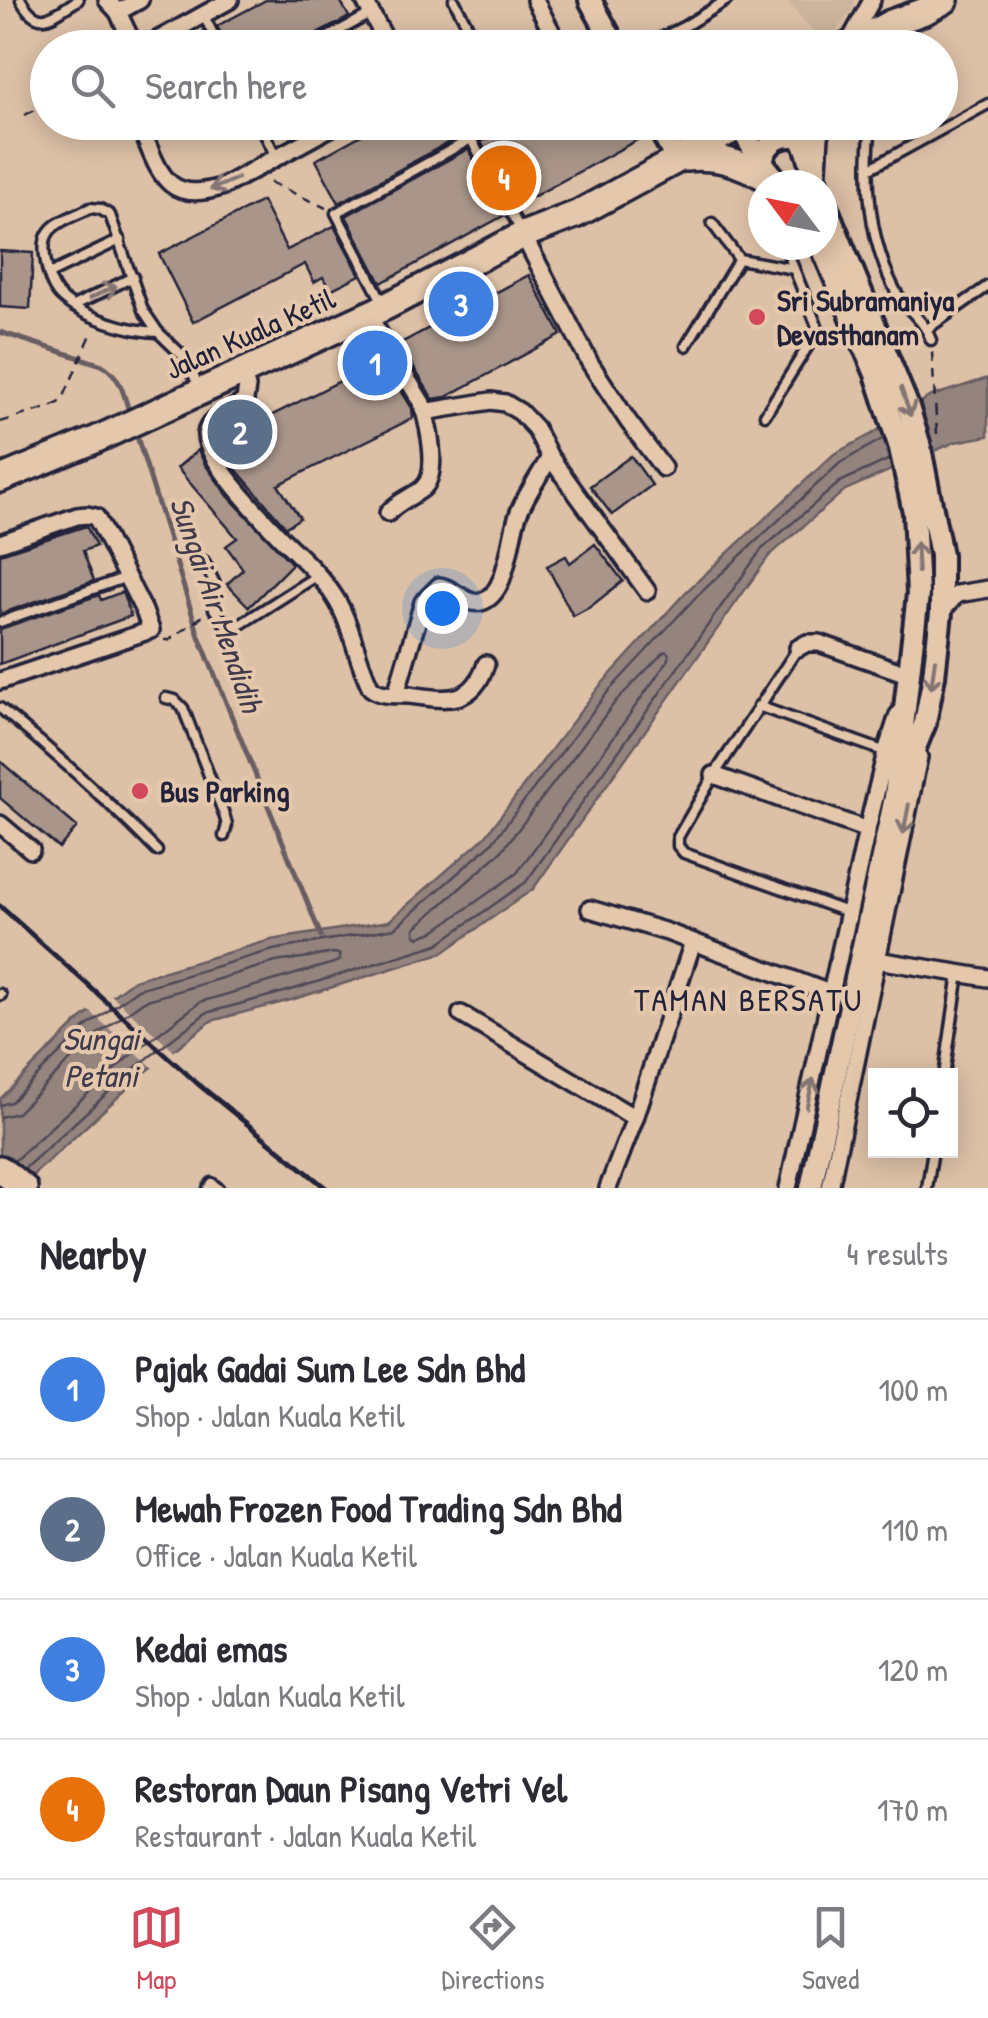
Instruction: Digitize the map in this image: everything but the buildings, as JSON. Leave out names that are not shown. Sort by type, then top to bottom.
[{"type":"main road","points":[[877,30],[935,6]]},
{"type":"main road","points":[[904,30],[935,6]]},
{"type":"main road","points":[[816,140],[816,170]]},
{"type":"main road","points":[[667,142],[753,170]]},
{"type":"main road","name":"Jalan Kuala Ketil","points":[[0,479],[96,440],[377,311],[522,235],[667,142]]},
{"type":"main road","points":[[0,1170],[24,1188]]},
{"type":"street","points":[[125,30],[112,6],[140,0]]},
{"type":"street","points":[[176,30],[230,0]]},
{"type":"street","points":[[535,0],[551,30]]},
{"type":"street","points":[[590,0],[606,30]]},
{"type":"street","points":[[855,30],[872,0]]},
{"type":"street","points":[[895,2],[906,10],[935,6]]},
{"type":"street","points":[[368,6],[381,30]]},
{"type":"street","points":[[146,140],[163,176],[179,191],[206,192],[310,140]]},
{"type":"street","points":[[750,140],[768,170]]},
{"type":"street","points":[[762,162],[775,140]]},
{"type":"street","points":[[522,235],[590,363],[663,468]]},
{"type":"street","points":[[830,1188],[926,724],[941,612],[942,555],[900,448],[838,252]]},
{"type":"street","points":[[831,260],[847,283]]},
{"type":"street","points":[[377,311],[422,403],[432,468],[431,479],[424,487],[388,513]]},
{"type":"street","points":[[242,372],[244,400],[209,425],[207,441],[223,471],[247,502],[335,597],[371,688],[383,694],[444,700],[472,691],[486,664]]},
{"type":"street","points":[[424,412],[491,401],[505,403],[520,412],[535,428],[550,457],[646,591]]},
{"type":"street","points":[[396,694],[423,602],[431,592],[446,586],[473,602],[494,594],[518,513],[550,457]]},
{"type":"street","points":[[811,1188],[895,797],[918,594],[923,510]]},
{"type":"street","points":[[0,543],[77,516],[92,515],[99,520],[151,630],[0,682]]},
{"type":"street","points":[[941,612],[957,594],[988,589]]},
{"type":"street","points":[[798,648],[819,643],[910,675]]},
{"type":"street","points":[[788,1188],[886,752],[907,700]]},
{"type":"street","points":[[895,797],[926,724]]},
{"type":"street","points":[[714,775],[867,830]]},
{"type":"street","points":[[0,824],[31,850]]},
{"type":"street","points":[[590,908],[832,994]]},
{"type":"street","points":[[608,1188],[693,942]]},
{"type":"street","points":[[877,960],[988,978]]},
{"type":"street","points":[[461,1014],[635,1118]]},
{"type":"lane","points":[[20,0],[28,13],[45,20],[78,0]]},
{"type":"lane","points":[[454,0],[470,30]]},
{"type":"lane","points":[[677,30],[727,0]]},
{"type":"lane","points":[[334,30],[368,6]]},
{"type":"lane","points":[[203,15],[211,30]]},
{"type":"lane","points":[[958,121],[988,104]]},
{"type":"lane","points":[[267,140],[277,159]]},
{"type":"lane","points":[[377,311],[336,213],[470,140]]},
{"type":"lane","points":[[473,140],[522,235]]},
{"type":"lane","points":[[870,140],[868,204],[874,230],[893,286],[927,329],[930,340]]},
{"type":"lane","points":[[869,170],[923,140]]},
{"type":"lane","points":[[158,332],[118,326],[62,299],[45,257],[49,232],[90,208],[110,214],[143,310],[186,360],[200,391]]},
{"type":"lane","points":[[712,223],[739,258],[794,270]]},
{"type":"lane","points":[[49,274],[120,240]]},
{"type":"lane","points":[[686,346],[739,258]]},
{"type":"lane","points":[[765,415],[816,331],[790,260]]},
{"type":"lane","points":[[73,306],[134,278]]},
{"type":"lane","points":[[927,329],[988,286]]},
{"type":"lane","points":[[204,561],[215,584],[214,609],[230,631],[318,575]]},
{"type":"lane","points":[[0,622],[127,577]]},
{"type":"lane","points":[[798,648],[714,775],[678,836],[678,846],[684,853],[849,912]]},
{"type":"lane","points":[[166,698],[175,700],[182,708],[224,814],[224,836]]},
{"type":"lane","points":[[758,706],[886,752]]},
{"type":"lane","points":[[0,708],[72,767],[157,852]]},
{"type":"lane","points":[[945,1068],[959,973]]},
{"type":"lane","points":[[927,1188],[932,1158]]},
{"type":"lane","points":[[208,1188],[212,1183],[218,1188]]},
{"type":"path","points":[[25,115],[30,113]]},
{"type":"path","points":[[255,170],[275,186],[336,213]]},
{"type":"path","points":[[0,422],[62,401],[92,333]]},
{"type":"path","points":[[930,340],[937,448]]},
{"type":"path","points":[[169,640],[206,614]]},
{"type":"shaded area","points":[[786,0],[855,0],[852,11],[837,30],[812,30]]},
{"type":"water","name":"Sungai Petani","points":[[988,378],[988,436],[955,442],[845,490],[769,556],[533,889],[442,953],[211,1021],[142,1075],[19,1188],[0,1188],[0,1099],[81,1019],[134,980],[271,940],[389,921],[484,838],[599,687],[686,592],[834,454],[929,397]]},
{"type":"pier","points":[[108,992],[177,1054],[156,1070],[86,1008]]},
{"type":"waterway","name":"Sungai Air Mendidih","points":[[0,332],[102,365],[118,380],[130,415]]},
{"type":"waterway","name":"Sungai Air Mendidih","points":[[135,430],[199,636],[321,936]]},
{"type":"railway","points":[[0,906],[198,1084],[326,1188]]},
{"type":"place","name":"Restoran Daun Pisang Vetri Vel","points":[[504,178]]},
{"type":"place","name":"Kedai emas","points":[[461,304]]},
{"type":"place","name":"Sri Subramaniya Devasthanam","points":[[757,317]]},
{"type":"place","name":"Pajak Gadai Sum Lee Sdn Bhd","points":[[375,363]]},
{"type":"place","name":"Mewah Frozen Food Trading Sdn Bhd","points":[[240,432]]},
{"type":"place","name":"Bus Parking","points":[[140,791]]},
{"type":"district","name":"TAMAN BERSATU","points":[[749,999]]}]
